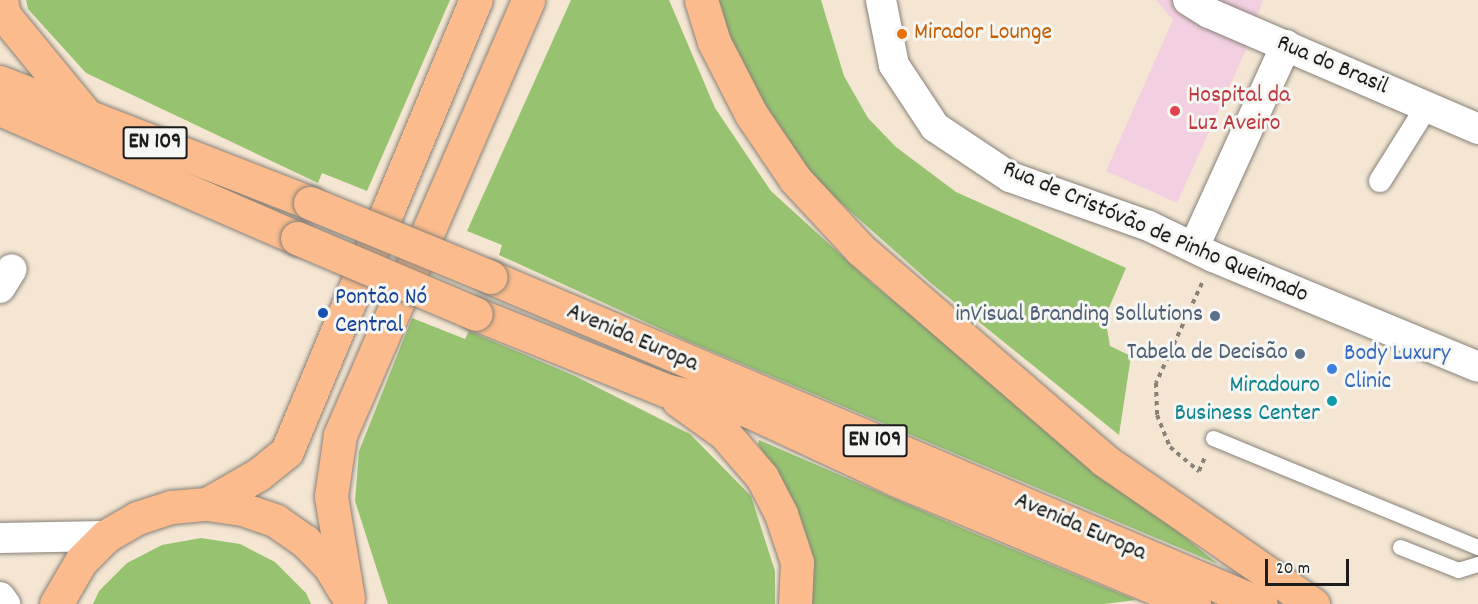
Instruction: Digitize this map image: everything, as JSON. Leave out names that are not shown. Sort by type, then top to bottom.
[{"type":"main road","points":[[1,0],[4,15],[89,119]]},
{"type":"main road","points":[[207,504],[259,474],[287,451],[476,0]]},
{"type":"main road","points":[[349,601],[331,496],[340,435],[528,0]]},
{"type":"main road","points":[[701,0],[714,42],[750,114],[795,179],[861,250],[1104,460],[1313,604]]},
{"type":"main road","name":"Avenida Europa","points":[[0,82],[89,119],[310,203],[490,277],[1261,604]]},
{"type":"main road","name":"Avenida Europa","points":[[0,109],[476,314],[665,390],[748,411],[897,480],[1194,604]]},
{"type":"main road","points":[[665,390],[724,433],[762,477],[782,514],[797,562],[795,604]]},
{"type":"main road","points":[[56,604],[81,561],[106,536],[137,518],[171,507],[207,504],[242,509],[276,521],[305,541],[330,567],[349,601]]},
{"type":"street","name":"Rua de Cristóvão de Pinho Queimado","points":[[881,0],[894,65],[935,127],[1010,177],[1149,226],[1203,252],[1478,367]]},
{"type":"street","name":"Rua do Brasil","points":[[1188,0],[1209,13],[1478,129]]},
{"type":"street","points":[[1203,252],[1286,45]]},
{"type":"street","points":[[1380,182],[1427,106]]},
{"type":"street","points":[[0,538],[106,536]]},
{"type":"street","points":[[0,597],[5,604]]},
{"type":"lane","points":[[1213,438],[1478,547]]},
{"type":"lane","points":[[1400,547],[1458,570],[1478,564]]},
{"type":"path","points":[[1203,252],[1156,383],[1157,415],[1170,447],[1199,471],[1213,438]]},
{"type":"shaded area","name":"Hospital da Luz Aveiro","points":[[1156,0],[1263,0],[1245,52],[1177,203],[1106,171],[1173,20]]},
{"type":"green space","points":[[26,0],[450,0],[367,191],[322,173],[318,183],[86,73],[28,9]]},
{"type":"green space","points":[[571,0],[669,0],[715,108],[771,191],[874,285],[1218,564],[685,340],[499,255],[502,245],[467,231]]},
{"type":"green space","points":[[715,0],[821,0],[844,76],[868,118],[896,147],[956,192],[1126,268],[1105,317],[1110,346],[1131,356],[1119,435],[932,284],[824,188],[796,154],[754,87],[726,38]]},
{"type":"green space","points":[[412,318],[465,339],[469,331],[575,376],[690,434],[751,496],[775,571],[775,604],[388,604],[355,501],[359,451]]},
{"type":"green space","points":[[759,440],[1136,600],[1104,604],[811,604],[810,546],[795,503],[758,444]]},
{"type":"green space","points":[[201,538],[240,544],[275,562],[306,593],[311,604],[93,604],[99,591],[127,563],[162,545]]},
{"type":"place","name":"Mirador Lounge","points":[[902,34]]},
{"type":"place","name":"Hospital da Luz Aveiro","points":[[1175,111]]},
{"type":"place","name":"Pontão Nó Central","points":[[323,313]]},
{"type":"place","name":"inVisual Branding Sollutions","points":[[1215,316]]},
{"type":"place","name":"Tabela de Decisão","points":[[1300,354]]},
{"type":"place","name":"Body Luxury Clinic","points":[[1332,369]]},
{"type":"place","name":"Miradouro Business Center","points":[[1332,401]]}]
